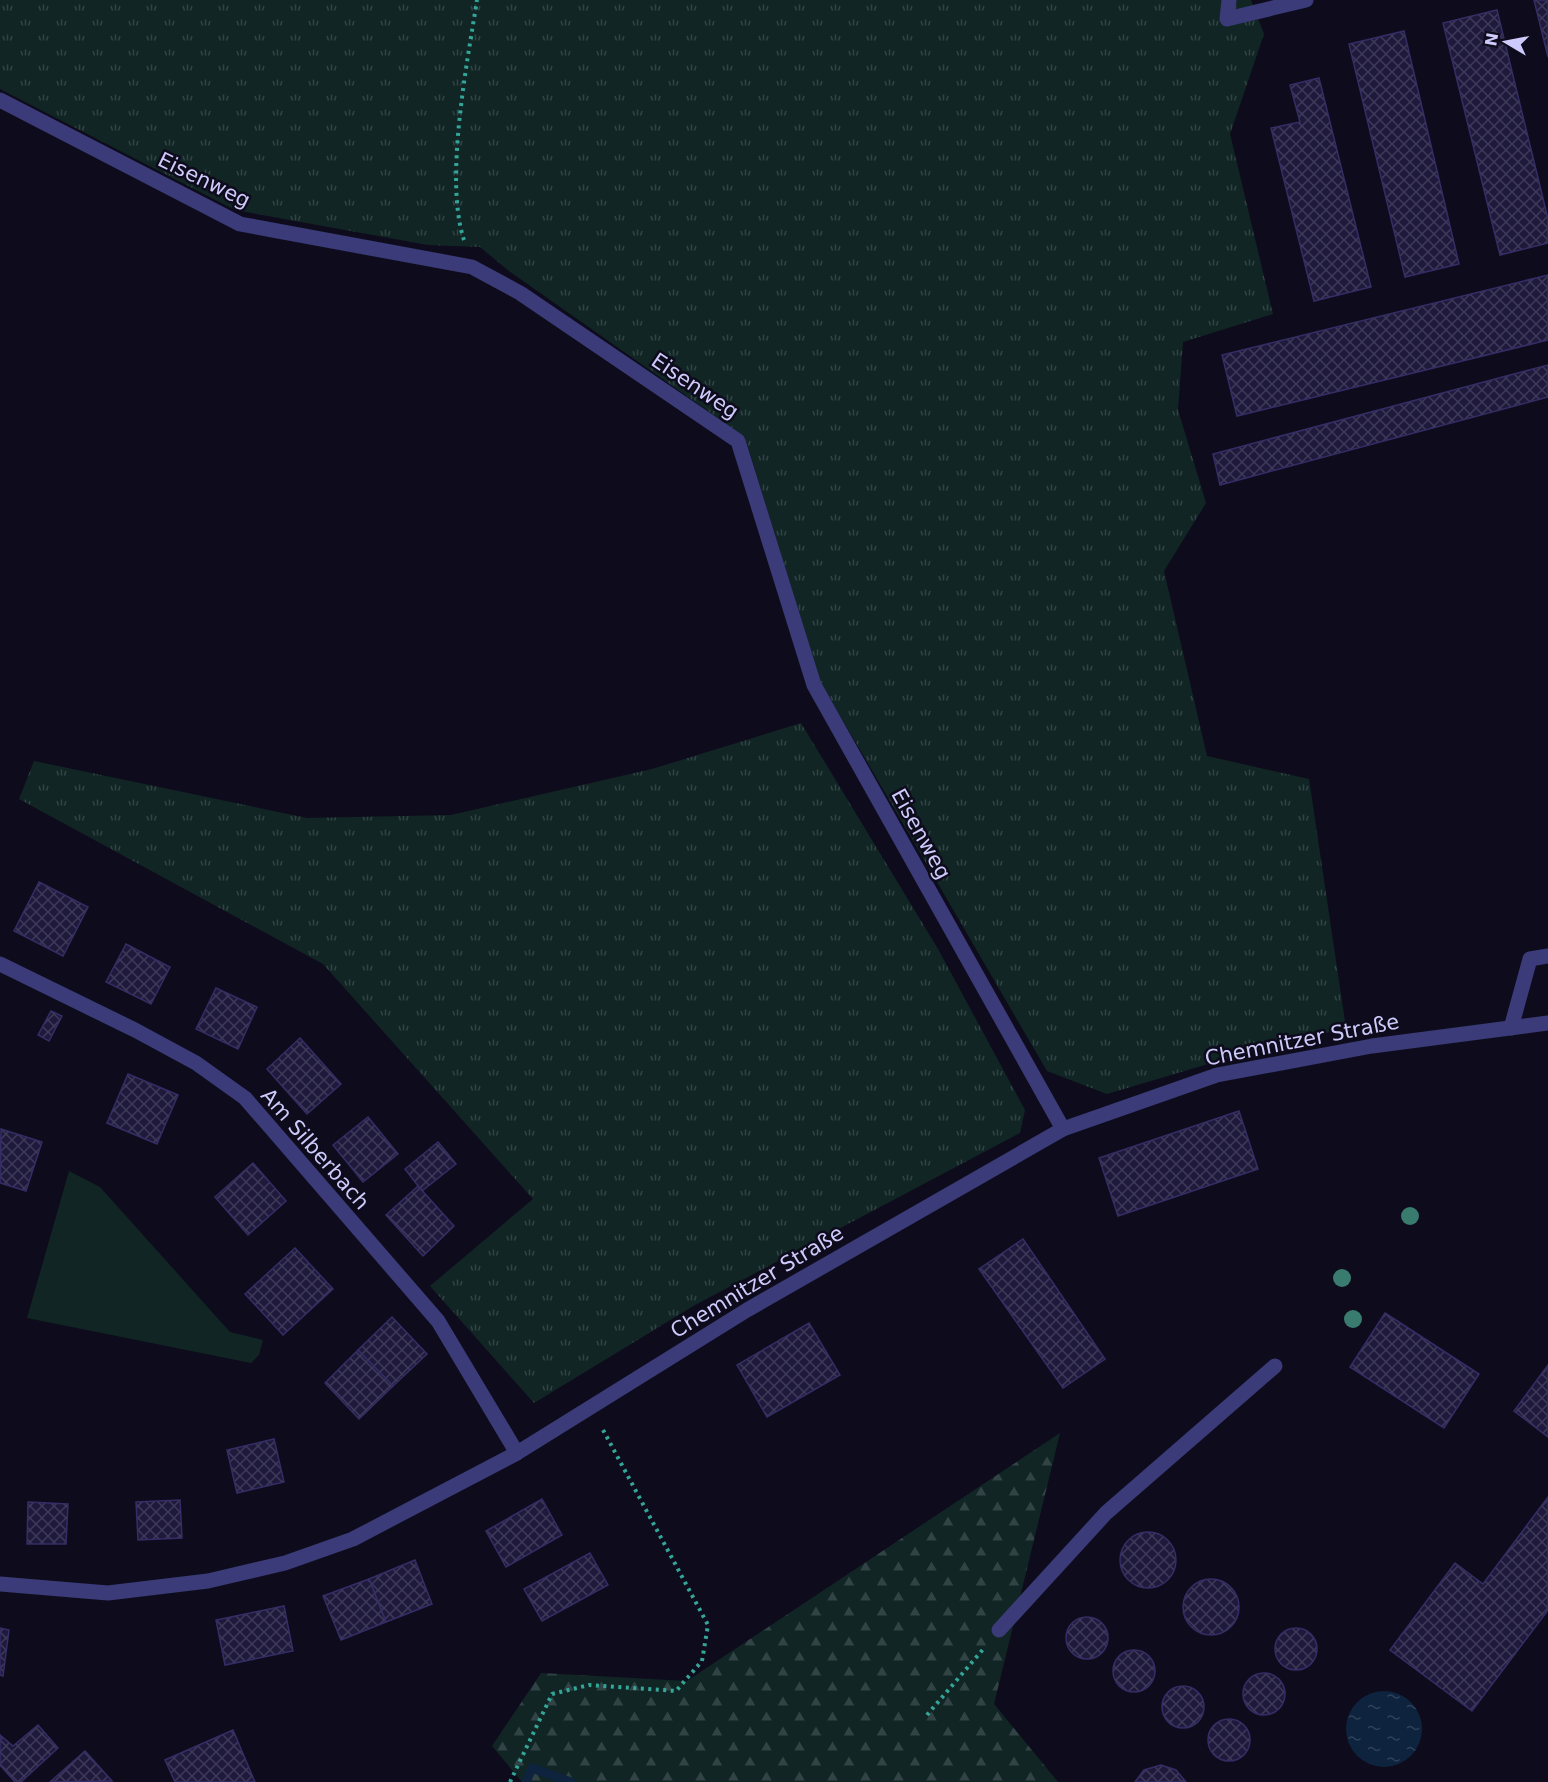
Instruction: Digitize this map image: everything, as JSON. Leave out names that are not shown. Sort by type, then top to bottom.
[{"type":"street","points":[[1229,0],[1227,19],[1306,0]]},
{"type":"street","name":"Eisenweg","points":[[0,100],[240,224],[472,267],[520,293],[738,441],[814,685],[1063,1129]]},
{"type":"street","points":[[1511,1028],[1530,958],[1548,956]]},
{"type":"street","name":"Am Silberbach","points":[[0,964],[135,1030],[196,1063],[245,1098],[438,1320],[517,1453]]},
{"type":"street","name":"Chemnitzer Straße","points":[[0,1584],[108,1593],[208,1581],[285,1563],[352,1539],[517,1453],[747,1310],[1063,1129],[1217,1076],[1372,1046],[1548,1023]]},
{"type":"street","points":[[999,1630],[1106,1513],[1275,1366]]},
{"type":"path","points":[[472,267],[462,235],[456,182],[463,83],[477,0]]},
{"type":"path","points":[[510,1782],[552,1694],[589,1684],[676,1690],[702,1660],[708,1625],[589,1407]]},
{"type":"path","points":[[927,1715],[999,1630]]},
{"type":"green space","points":[[0,0],[1251,0],[1264,34],[1230,134],[1273,314],[1183,342],[1178,410],[1206,503],[1164,571],[1207,756],[1309,779],[1346,1028],[1225,1059],[1107,1094],[1047,1071],[820,681],[745,437],[509,271],[480,247],[428,245],[235,210],[0,89]]},
{"type":"green space","points":[[801,723],[938,949],[1025,1110],[1020,1133],[695,1305],[534,1403],[430,1286],[533,1199],[323,964],[19,799],[34,761],[307,818],[451,815],[652,769]]},
{"type":"green space","points":[[69,1171],[100,1187],[230,1332],[263,1340],[259,1355],[251,1363],[27,1318]]},
{"type":"green space","points":[[1060,1433],[994,1704],[1058,1782],[522,1782],[492,1746],[541,1673],[687,1681]]},
{"type":"water","points":[[1384,1691],[1398,1694],[1411,1702],[1419,1715],[1422,1729],[1419,1743],[1411,1756],[1398,1764],[1384,1767],[1370,1764],[1357,1756],[1349,1743],[1346,1729],[1349,1715],[1357,1702],[1370,1694]]},
{"type":"building","points":[[1534,0],[1548,0],[1548,57]]},
{"type":"building","points":[[1497,10],[1548,219],[1548,243],[1500,255],[1443,23]]},
{"type":"building","points":[[1404,31],[1459,264],[1405,277],[1349,44]]},
{"type":"building","points":[[1319,78],[1371,287],[1314,301],[1271,128],[1300,122],[1290,85]]},
{"type":"building","points":[[1548,275],[1548,340],[1237,416],[1222,355]]},
{"type":"building","points":[[1548,365],[1548,397],[1220,485],[1213,454]]},
{"type":"building","points":[[39,882],[88,907],[63,956],[14,931]]},
{"type":"building","points":[[126,944],[170,967],[151,1004],[106,982]]},
{"type":"building","points":[[216,988],[257,1007],[238,1049],[196,1029]]},
{"type":"building","points":[[51,1011],[62,1016],[49,1041],[38,1035]]},
{"type":"building","points":[[300,1038],[341,1084],[307,1114],[267,1069]]},
{"type":"building","points":[[128,1074],[178,1095],[157,1144],[107,1123]]},
{"type":"building","points":[[1239,1111],[1258,1169],[1118,1216],[1099,1158]]},
{"type":"building","points":[[368,1117],[398,1154],[363,1182],[333,1145]]},
{"type":"building","points":[[1,1129],[42,1142],[26,1191],[0,1183]]},
{"type":"building","points":[[438,1142],[456,1164],[422,1191],[405,1169]]},
{"type":"building","points":[[253,1163],[286,1201],[248,1235],[215,1197]]},
{"type":"building","points":[[418,1186],[454,1226],[423,1256],[386,1215]]},
{"type":"building","points":[[1023,1239],[1105,1359],[1063,1388],[979,1269]]},
{"type":"building","points":[[295,1248],[333,1289],[283,1335],[245,1294]]},
{"type":"building","points":[[1385,1313],[1479,1374],[1444,1428],[1350,1367]]},
{"type":"building","points":[[392,1317],[427,1354],[393,1386],[358,1350]]},
{"type":"building","points":[[809,1323],[840,1375],[767,1417],[737,1365]]},
{"type":"building","points":[[358,1350],[393,1386],[359,1419],[325,1383]]},
{"type":"building","points":[[1548,1365],[1548,1437],[1514,1411]]},
{"type":"building","points":[[274,1439],[284,1482],[237,1493],[227,1450]]},
{"type":"building","points":[[1548,1497],[1548,1610],[1472,1711],[1390,1650],[1455,1563],[1483,1584]]},
{"type":"building","points":[[542,1499],[562,1535],[506,1567],[486,1531]]},
{"type":"building","points":[[180,1500],[182,1538],[138,1540],[136,1502]]},
{"type":"building","points":[[28,1502],[68,1504],[66,1544],[27,1544]]},
{"type":"building","points":[[1143,1532],[1153,1532],[1168,1540],[1174,1549],[1176,1560],[1174,1571],[1168,1580],[1153,1588],[1143,1588],[1132,1583],[1125,1576],[1120,1565],[1120,1555],[1125,1544],[1132,1537]]},
{"type":"building","points":[[590,1553],[608,1585],[542,1621],[524,1589]]},
{"type":"building","points":[[415,1560],[432,1604],[386,1622],[369,1579]]},
{"type":"building","points":[[369,1579],[386,1622],[341,1640],[323,1596]]},
{"type":"building","points":[[1206,1579],[1216,1579],[1231,1587],[1237,1596],[1239,1607],[1237,1618],[1231,1627],[1216,1635],[1206,1635],[1195,1630],[1188,1623],[1183,1612],[1183,1602],[1188,1591],[1195,1584]]},
{"type":"building","points":[[284,1606],[293,1651],[225,1665],[216,1620]]},
{"type":"building","points":[[1087,1617],[1102,1623],[1108,1638],[1102,1653],[1087,1659],[1072,1653],[1066,1638],[1072,1623]]},
{"type":"building","points":[[0,1628],[9,1630],[3,1676],[0,1675]]},
{"type":"building","points":[[1296,1628],[1311,1634],[1317,1649],[1311,1664],[1296,1670],[1281,1664],[1275,1649],[1281,1634]]},
{"type":"building","points":[[1134,1650],[1149,1656],[1155,1671],[1149,1686],[1134,1692],[1119,1686],[1113,1671],[1119,1656]]},
{"type":"building","points":[[1264,1673],[1279,1679],[1285,1694],[1279,1709],[1264,1715],[1249,1709],[1243,1694],[1249,1679]]},
{"type":"building","points":[[1183,1686],[1198,1692],[1204,1707],[1198,1722],[1183,1728],[1168,1722],[1162,1707],[1168,1692]]},
{"type":"building","points":[[1229,1719],[1244,1725],[1250,1740],[1244,1755],[1229,1761],[1214,1755],[1208,1740],[1214,1725]]},
{"type":"building","points":[[38,1725],[58,1748],[21,1782],[15,1782],[0,1765],[0,1735],[13,1746]]},
{"type":"building","points":[[233,1730],[255,1782],[175,1782],[165,1760]]},
{"type":"building","points":[[85,1751],[112,1781],[50,1782]]},
{"type":"building","points":[[1161,1765],[1176,1770],[1186,1782],[1135,1782],[1144,1770]]},
{"type":"waterway","points":[[526,1782],[532,1768],[571,1782]]}]
